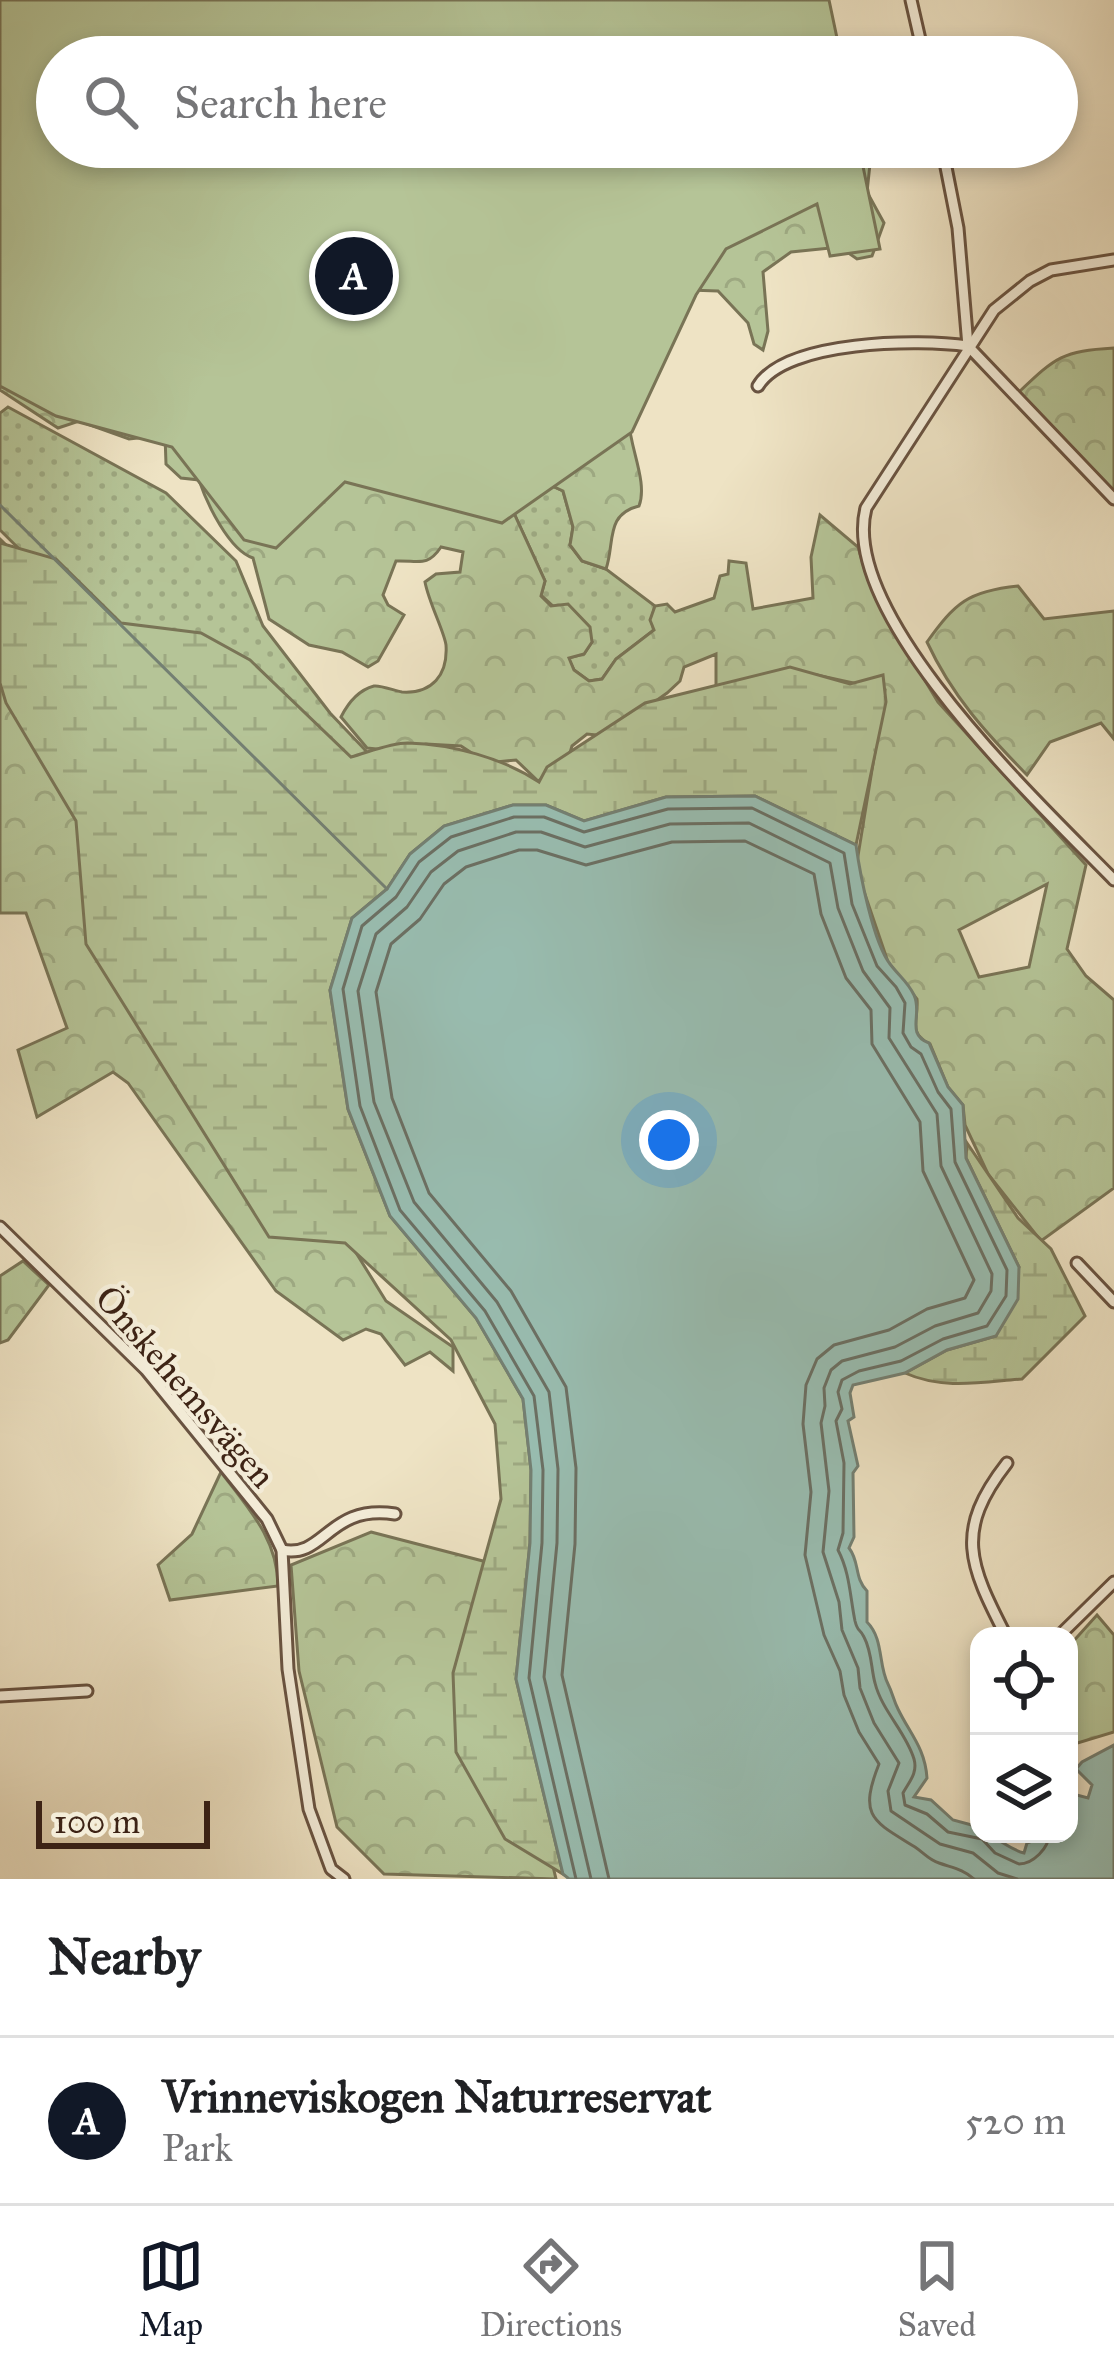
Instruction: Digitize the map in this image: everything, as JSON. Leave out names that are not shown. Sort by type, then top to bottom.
[{"type":"street","points":[[911,0],[919,36]]},
{"type":"street","points":[[946,168],[958,228],[968,346],[1114,499]]},
{"type":"street","points":[[1114,260],[1067,266],[1030,281],[994,310],[866,508],[861,527],[866,556],[886,602],[941,697],[1114,880]]},
{"type":"street","points":[[758,386],[774,367],[814,355],[891,342],[968,346]]},
{"type":"street","name":"Önskehemsvägen","points":[[0,1228],[146,1370],[267,1520],[282,1550],[292,1709],[308,1809],[331,1869]]},
{"type":"street","points":[[1077,1263],[1114,1302]]},
{"type":"street","points":[[1002,1627],[984,1592],[970,1536],[980,1501],[1007,1462]]},
{"type":"street","points":[[282,1550],[302,1552],[350,1516],[376,1511],[395,1514]]},
{"type":"street","points":[[1068,1627],[1114,1582]]},
{"type":"street","points":[[0,1696],[87,1691]]},
{"type":"street","points":[[323,1879],[331,1869],[344,1879]]},
{"type":"green space","points":[[0,0],[36,36],[36,168],[870,168],[867,192],[884,223],[872,256],[857,259],[840,247],[791,252],[763,272],[768,331],[763,350],[754,344],[748,323],[718,291],[689,290],[629,422],[641,497],[639,506],[616,523],[606,569],[582,561],[570,545],[573,527],[563,491],[550,485],[513,511],[545,581],[541,596],[551,606],[568,604],[590,627],[592,642],[584,654],[569,658],[574,670],[589,681],[602,679],[616,659],[654,630],[650,620],[655,606],[667,604],[675,612],[714,598],[720,576],[728,574],[729,561],[746,563],[753,609],[813,598],[811,557],[820,515],[858,547],[895,631],[938,702],[1086,865],[1067,949],[1086,976],[1114,1000],[1114,1188],[1041,1241],[988,1174],[965,1125],[963,1105],[948,1087],[930,1044],[919,1035],[917,999],[888,962],[856,868],[885,690],[817,675],[716,691],[716,654],[684,667],[680,681],[667,693],[607,736],[587,734],[572,746],[567,763],[538,781],[516,760],[487,763],[461,746],[426,744],[396,751],[367,748],[341,717],[354,698],[369,688],[413,692],[430,686],[441,674],[446,645],[425,582],[436,574],[460,572],[463,552],[441,547],[426,560],[396,561],[383,595],[388,605],[404,615],[378,661],[368,667],[342,652],[309,645],[269,619],[253,558],[227,536],[199,480],[181,478],[166,464],[165,435],[129,439],[79,421],[58,428],[0,390]],"holes":[[[1047,884],[1029,967],[979,977],[959,930]]]},
{"type":"green space","points":[[0,0],[829,0],[837,36],[36,36],[36,168],[863,168],[880,249],[830,256],[817,204],[726,249],[696,295],[632,432],[502,523],[345,482],[276,548],[244,540],[172,447],[56,416],[0,386]]},
{"type":"green space","points":[[1114,348],[1114,492],[1019,392],[1061,358]]},
{"type":"green space","points":[[8,407],[166,493],[236,561],[263,626],[330,713],[369,754],[308,835],[0,530],[0,413]]},
{"type":"green space","points":[[550,485],[563,491],[573,527],[570,545],[582,561],[606,569],[655,606],[654,630],[616,659],[602,679],[589,681],[574,670],[568,658],[584,654],[592,642],[541,595],[545,581],[513,511]]},
{"type":"green space","points":[[0,539],[306,837],[327,1206],[386,1301],[453,1347],[453,1371],[430,1352],[405,1365],[381,1334],[366,1329],[343,1340],[276,1291],[128,1083],[113,1072],[37,1117],[18,1050],[67,1028],[26,913],[0,913]]},
{"type":"green space","points":[[0,543],[56,559],[121,623],[201,633],[250,660],[351,757],[401,743],[442,746],[493,759],[539,782],[547,767],[645,703],[790,667],[850,684],[883,675],[886,702],[856,845],[755,796],[666,797],[584,821],[546,805],[513,805],[444,826],[410,854],[387,889],[352,918],[330,990],[348,1109],[390,1216],[476,1318],[523,1399],[531,1470],[530,1543],[516,1679],[563,1874],[505,1839],[456,1752],[453,1673],[501,1499],[495,1424],[451,1340],[345,1243],[269,1237],[86,944],[76,821],[6,703],[0,683]]},
{"type":"green space","points":[[1018,586],[1044,619],[1114,611],[1114,739],[1101,723],[1050,742],[1027,775],[971,713],[927,642],[964,601]]},
{"type":"green space","points":[[967,1143],[1018,1218],[1051,1249],[1085,1316],[1022,1379],[948,1383],[905,1373],[947,1350],[996,1336],[1019,1267],[966,1158]]},
{"type":"green space","points":[[23,1261],[49,1285],[8,1340],[0,1343],[0,1276]]},
{"type":"green space","points":[[221,1472],[267,1539],[278,1586],[170,1600],[158,1565],[192,1534]]},
{"type":"green space","points":[[371,1532],[506,1567],[508,1675],[556,1879],[384,1874],[337,1827],[299,1671],[291,1565]]},
{"type":"green space","points":[[1097,1615],[1114,1635],[1114,1732],[1078,1743],[1078,1735],[1078,1636]]},
{"type":"water","points":[[755,796],[856,845],[878,940],[914,995],[918,1034],[929,1043],[948,1087],[963,1105],[966,1158],[1019,1267],[1018,1299],[996,1336],[947,1350],[905,1373],[853,1385],[854,1417],[848,1421],[858,1466],[853,1473],[854,1537],[849,1548],[867,1591],[867,1622],[876,1636],[898,1709],[923,1758],[927,1778],[914,1797],[931,1800],[953,1820],[970,1825],[970,1843],[1003,1843],[1024,1853],[1027,1843],[1078,1843],[1078,1795],[1088,1798],[1092,1785],[1078,1767],[1114,1745],[1114,1879],[569,1879],[563,1874],[516,1679],[530,1543],[531,1470],[523,1399],[476,1318],[390,1216],[348,1109],[330,990],[352,918],[387,889],[410,854],[444,826],[513,805],[546,805],[584,821],[666,797]]},
{"type":"waterway","points":[[0,505],[387,889]]},
{"type":"place","name":"Vrinneviskogen Naturreservat","points":[[354,276]]}]
